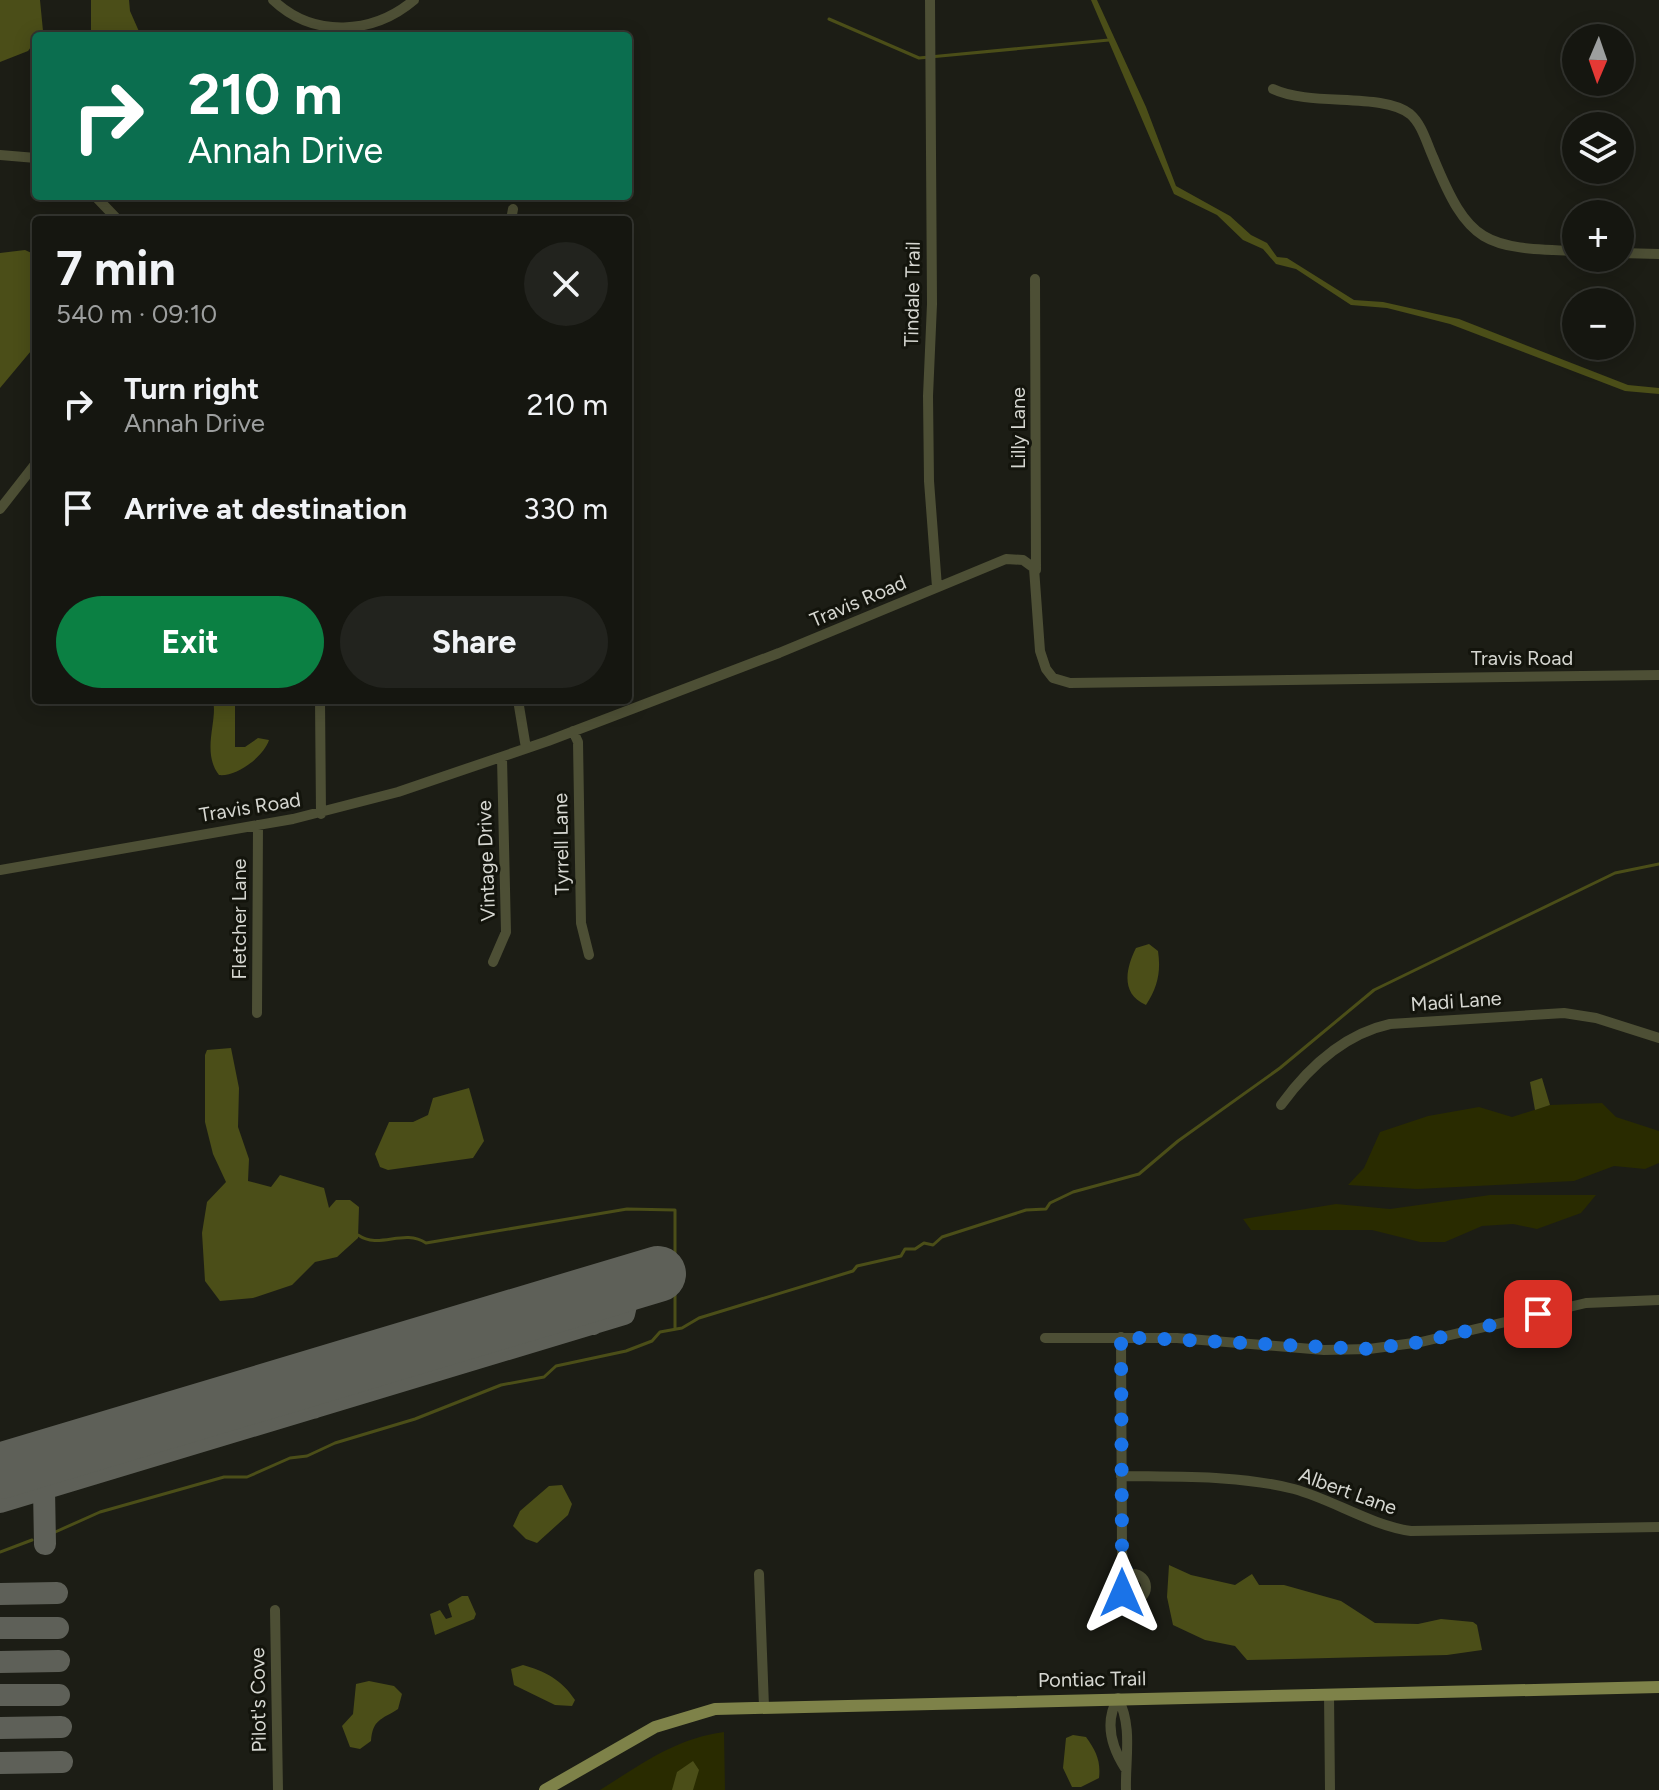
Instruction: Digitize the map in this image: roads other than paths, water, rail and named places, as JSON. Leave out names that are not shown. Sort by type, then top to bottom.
[{"type":"main road","name":"Pontiac Trail","points":[[545,1790],[623,1743],[678,1718],[715,1709],[1659,1687]]},
{"type":"street","points":[[273,0],[296,17],[326,26],[360,28],[394,17],[414,0]]},
{"type":"street","name":"Tindale Trail","points":[[930,0],[932,304],[928,396],[929,481],[937,587]]},
{"type":"street","points":[[1273,89],[1291,97],[1374,102],[1409,114],[1423,132],[1454,207],[1476,233],[1517,249],[1562,251]]},
{"type":"street","points":[[0,155],[32,158]]},
{"type":"street","points":[[99,200],[114,216]]},
{"type":"street","points":[[1634,253],[1659,254]]},
{"type":"street","name":"Lilly Lane","points":[[1035,279],[1036,576]]},
{"type":"street","points":[[0,509],[32,468]]},
{"type":"street","name":"Travis Road","points":[[0,870],[321,814],[502,758],[779,653],[1006,559],[1030,563],[1036,576],[1042,660],[1053,678],[1070,683],[1659,675]]},
{"type":"street","points":[[320,704],[321,814]]},
{"type":"street","points":[[519,704],[526,748]]},
{"type":"street","name":"Tyrrell Lane","points":[[573,731],[578,742],[581,923],[589,955]]},
{"type":"street","name":"Vintage Drive","points":[[493,962],[506,932],[502,758]]},
{"type":"street","name":"Fletcher Lane","points":[[257,1013],[258,825]]},
{"type":"street","name":"Madi Lane","points":[[1281,1105],[1302,1077],[1337,1048],[1362,1032],[1390,1024],[1564,1013],[1596,1018],[1659,1038]]},
{"type":"street","points":[[1045,1338],[1121,1337],[1369,1349],[1421,1342],[1586,1303],[1659,1300]]},
{"type":"street","points":[[1121,1337],[1122,1553],[1127,1576]]},
{"type":"street","name":"Albert Lane","points":[[1121,1476],[1268,1484],[1321,1498],[1384,1525],[1417,1531],[1659,1527]]},
{"type":"street","points":[[759,1574],[764,1707]]},
{"type":"street","name":"Pilot's Cove","points":[[275,1610],[278,1790]]},
{"type":"street","points":[[1329,1694],[1330,1790]]},
{"type":"street","points":[[1118,1698],[1108,1714],[1113,1745],[1125,1768]]},
{"type":"street","points":[[1118,1698],[1126,1723],[1126,1790]]},
{"type":"waterway","points":[[829,19],[919,58],[1109,40]]},
{"type":"waterway","points":[[53,1533],[100,1512],[224,1477],[247,1477],[290,1458],[307,1456],[335,1443],[415,1419],[501,1385],[544,1377],[556,1366],[626,1351],[652,1341],[660,1332],[682,1328],[699,1318],[853,1271],[857,1266],[901,1256],[905,1249],[915,1249],[924,1243],[933,1245],[942,1237],[1026,1210],[1046,1209],[1050,1203],[1073,1192],[1139,1174],[1178,1141],[1280,1068],[1374,990],[1615,873],[1659,864]]},
{"type":"waterway","points":[[358,1235],[366,1239],[409,1238],[426,1243],[627,1209],[675,1210],[675,1328]]},
{"type":"waterway","points":[[0,1552],[32,1540]]}]
